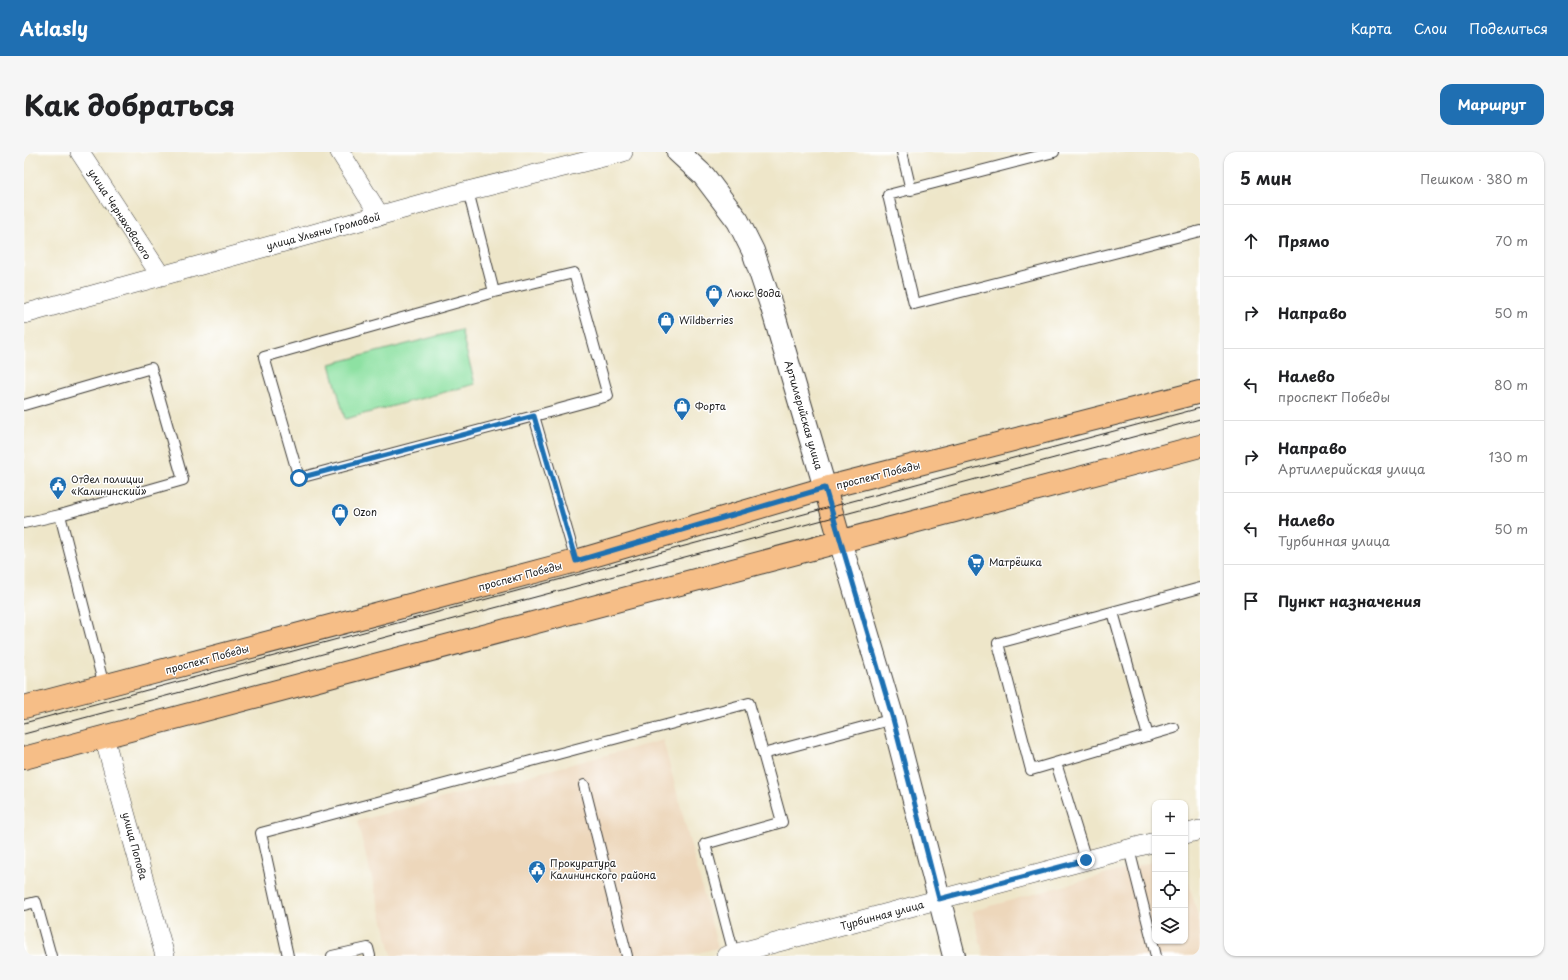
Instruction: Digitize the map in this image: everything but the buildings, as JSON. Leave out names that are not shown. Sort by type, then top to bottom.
[{"type":"main road","name":"проспект Победы","points":[[24,707],[576,561],[825,488],[1200,392]]},
{"type":"main road","points":[[24,758],[1200,446]]},
{"type":"main road","name":"Артиллерийская улица","points":[[825,488],[840,542]]},
{"type":"street","name":"улица Черняховского","points":[[80,152],[160,276]]},
{"type":"street","points":[[340,152],[380,216]]},
{"type":"street","name":"улица Ульяны Громовой","points":[[24,314],[468,191],[623,152]]},
{"type":"street","name":"Артиллерийская улица","points":[[678,152],[704,176],[738,221],[753,251],[772,308],[825,488]]},
{"type":"street","name":"Артиллерийская улица","points":[[840,542],[893,719],[954,956]]},
{"type":"street","name":"улица Попова","points":[[104,737],[165,956]]},
{"type":"street","name":"Турбинная улица","points":[[730,955],[1152,843]]},
{"type":"lane","points":[[902,152],[911,190]]},
{"type":"lane","points":[[1054,152],[888,195],[914,304],[1200,231]]},
{"type":"lane","points":[[468,191],[494,292]]},
{"type":"lane","points":[[574,273],[608,396],[299,478],[264,357],[494,292],[574,273]]},
{"type":"lane","points":[[24,405],[151,368],[183,480],[60,515],[24,523]]},
{"type":"lane","points":[[534,416],[576,561]]},
{"type":"lane","points":[[60,515],[104,686]]},
{"type":"lane","points":[[1174,728],[1031,770],[998,643],[1200,588]]},
{"type":"lane","points":[[1113,612],[1148,736]]},
{"type":"lane","points":[[288,956],[262,833],[749,703],[782,822],[705,844],[730,955]]},
{"type":"lane","points":[[763,754],[893,719]]},
{"type":"lane","points":[[1056,763],[1086,860]]},
{"type":"lane","points":[[584,785],[628,956]]},
{"type":"lane","points":[[1129,849],[1156,956]]},
{"type":"lane","points":[[24,906],[36,902],[51,956]]},
{"type":"lane","points":[[332,956],[368,948],[370,956]]},
{"type":"shaded area","name":"Прокуратура Калининского района","points":[[663,740],[718,948],[686,956],[392,956],[357,821]]},
{"type":"shaded area","points":[[1152,862],[1152,944],[1188,944],[1188,880],[1200,924],[1200,956],[984,956],[972,911]]},
{"type":"green space","points":[[461,330],[475,384],[345,419],[330,364]]},
{"type":"tram line","points":[[24,723],[1200,408]]},
{"type":"tram line","points":[[24,734],[1200,419]]},
{"type":"place","name":"Люкс вода","points":[[714,308]]},
{"type":"place","name":"Wildberries","points":[[666,335]]},
{"type":"place","name":"Форта","points":[[682,421]]},
{"type":"place","name":"Отдел полиции «Калининский»","points":[[58,500]]},
{"type":"place","name":"Ozon","points":[[340,527]]},
{"type":"place","name":"Матрёшка","points":[[976,577]]},
{"type":"place","name":"Прокуратура Калининского района","points":[[537,884]]},
{"type":"route","points":[[299,478],[534,416],[576,561],[825,488],[893,719],[939,899],[1086,860]]}]
